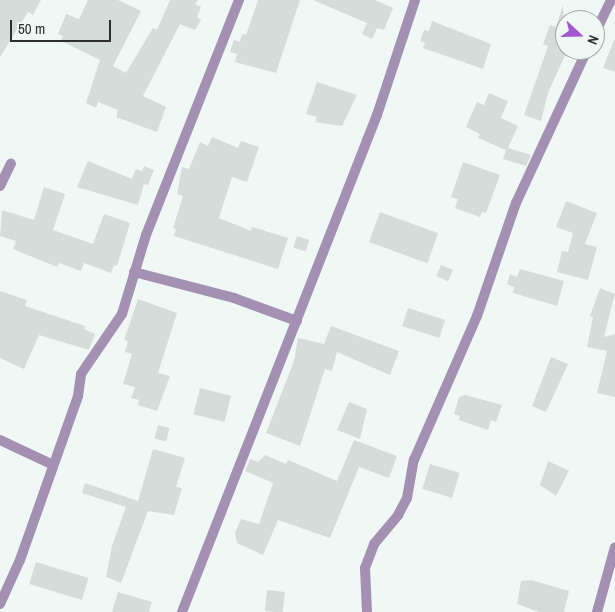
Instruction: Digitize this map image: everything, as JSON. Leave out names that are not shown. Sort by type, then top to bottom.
[{"type":"street","points":[[0,604],[20,560],[51,464],[78,396],[81,374],[122,314],[134,272],[239,0]]},
{"type":"street","points":[[182,612],[377,115],[415,0]]},
{"type":"street","points":[[367,612],[365,568],[374,544],[398,515],[407,498],[414,460],[477,316],[516,203],[582,60]]},
{"type":"street","points":[[0,186],[11,163]]},
{"type":"street","points":[[134,272],[234,298],[297,321]]},
{"type":"street","points":[[0,440],[51,464]]},
{"type":"street","points":[[596,612],[615,548]]},
{"type":"building","points":[[0,0],[41,0],[33,15],[28,12],[0,57]]},
{"type":"building","points":[[88,0],[118,0],[141,11],[113,66],[126,73],[153,28],[157,30],[170,0],[198,0],[195,4],[201,7],[197,17],[201,20],[195,30],[180,24],[143,96],[166,107],[157,132],[116,117],[118,110],[98,102],[96,108],[86,103],[100,60],[61,41],[63,36],[58,34],[66,14],[79,19]]},
{"type":"building","points":[[258,0],[300,0],[276,73],[235,62],[237,54],[230,52],[234,40],[240,42],[242,34],[246,35]]},
{"type":"building","points":[[313,0],[375,0],[393,8],[384,30],[377,28],[372,39],[362,34],[367,23]]},
{"type":"building","points":[[432,21],[491,44],[483,69],[423,48],[425,43],[420,41],[424,30],[429,31]]},
{"type":"building","points":[[550,25],[555,27],[555,60],[563,60],[548,93],[541,121],[524,115],[548,46],[543,44]]},
{"type":"building","points":[[615,40],[615,72],[603,68]]},
{"type":"building","points":[[317,82],[357,95],[342,126],[315,122],[317,117],[306,114]]},
{"type":"building","points":[[489,93],[508,101],[501,118],[518,126],[508,148],[531,155],[526,166],[503,159],[506,150],[478,138],[480,134],[466,127],[477,102],[484,105]]},
{"type":"building","points":[[212,137],[238,148],[241,141],[259,147],[247,182],[232,177],[219,218],[251,231],[252,227],[288,238],[278,269],[174,236],[176,229],[173,228],[183,196],[177,194],[182,167],[189,169],[200,142],[208,146]]},
{"type":"building","points":[[88,161],[132,179],[136,169],[142,171],[144,166],[154,170],[148,185],[144,184],[138,205],[77,187]]},
{"type":"building","points":[[463,162],[500,175],[486,213],[482,212],[480,217],[455,208],[458,199],[451,197]]},
{"type":"building","points":[[44,187],[65,194],[53,230],[93,244],[104,214],[130,223],[117,266],[114,265],[111,273],[84,263],[81,271],[59,263],[57,267],[13,249],[16,241],[0,236],[2,210],[34,220]]},
{"type":"building","points":[[566,201],[597,213],[585,244],[597,247],[588,280],[557,272],[562,251],[568,252],[573,233],[556,227]]},
{"type":"building","points":[[380,212],[438,233],[427,263],[369,242]]},
{"type":"building","points":[[297,236],[309,240],[306,251],[293,247]]},
{"type":"building","points":[[441,265],[453,270],[448,281],[436,276]]},
{"type":"building","points":[[520,269],[564,281],[557,306],[513,293],[514,287],[507,284],[510,274],[517,277]]},
{"type":"building","points":[[600,288],[615,294],[604,337],[615,334],[615,397],[597,393],[607,351],[587,347],[593,317],[590,316]]},
{"type":"building","points":[[0,291],[27,300],[25,306],[85,326],[84,329],[95,334],[89,350],[39,335],[24,369],[0,358]]},
{"type":"building","points":[[138,299],[177,313],[158,373],[170,376],[157,411],[138,405],[139,400],[131,398],[135,387],[123,384],[132,354],[125,352],[128,341],[124,340]]},
{"type":"building","points":[[408,308],[445,320],[439,338],[402,326]]},
{"type":"building","points":[[331,326],[399,351],[390,375],[337,352],[332,371],[325,369],[300,446],[266,433],[294,361],[298,338],[324,344]]},
{"type":"building","points":[[551,357],[568,364],[546,412],[532,406]]},
{"type":"building","points":[[200,388],[231,396],[225,422],[193,414]]},
{"type":"building","points":[[465,395],[502,405],[496,422],[491,420],[488,430],[459,420],[460,416],[454,414],[459,397]]},
{"type":"building","points":[[349,402],[367,409],[360,439],[337,430]]},
{"type":"building","points":[[158,425],[170,428],[166,441],[155,439]]},
{"type":"building","points":[[354,440],[397,456],[389,478],[359,467],[330,538],[278,520],[263,555],[237,543],[235,533],[241,519],[259,524],[273,483],[245,471],[250,459],[258,462],[265,455],[286,464],[288,460],[337,481]]},
{"type":"building","points":[[153,449],[185,458],[176,487],[182,488],[174,515],[148,511],[121,583],[106,577],[112,546],[126,507],[82,493],[85,483],[138,501]]},
{"type":"building","points":[[548,461],[569,471],[556,496],[540,485]]},
{"type":"building","points":[[430,464],[460,473],[452,498],[422,489]]},
{"type":"building","points":[[36,562],[89,578],[82,600],[29,584]]},
{"type":"building","points":[[531,580],[569,591],[564,612],[539,612],[517,604],[521,581]]},
{"type":"building","points":[[267,590],[285,592],[283,612],[265,611]]},
{"type":"building","points":[[118,592],[152,602],[149,612],[112,612]]}]
